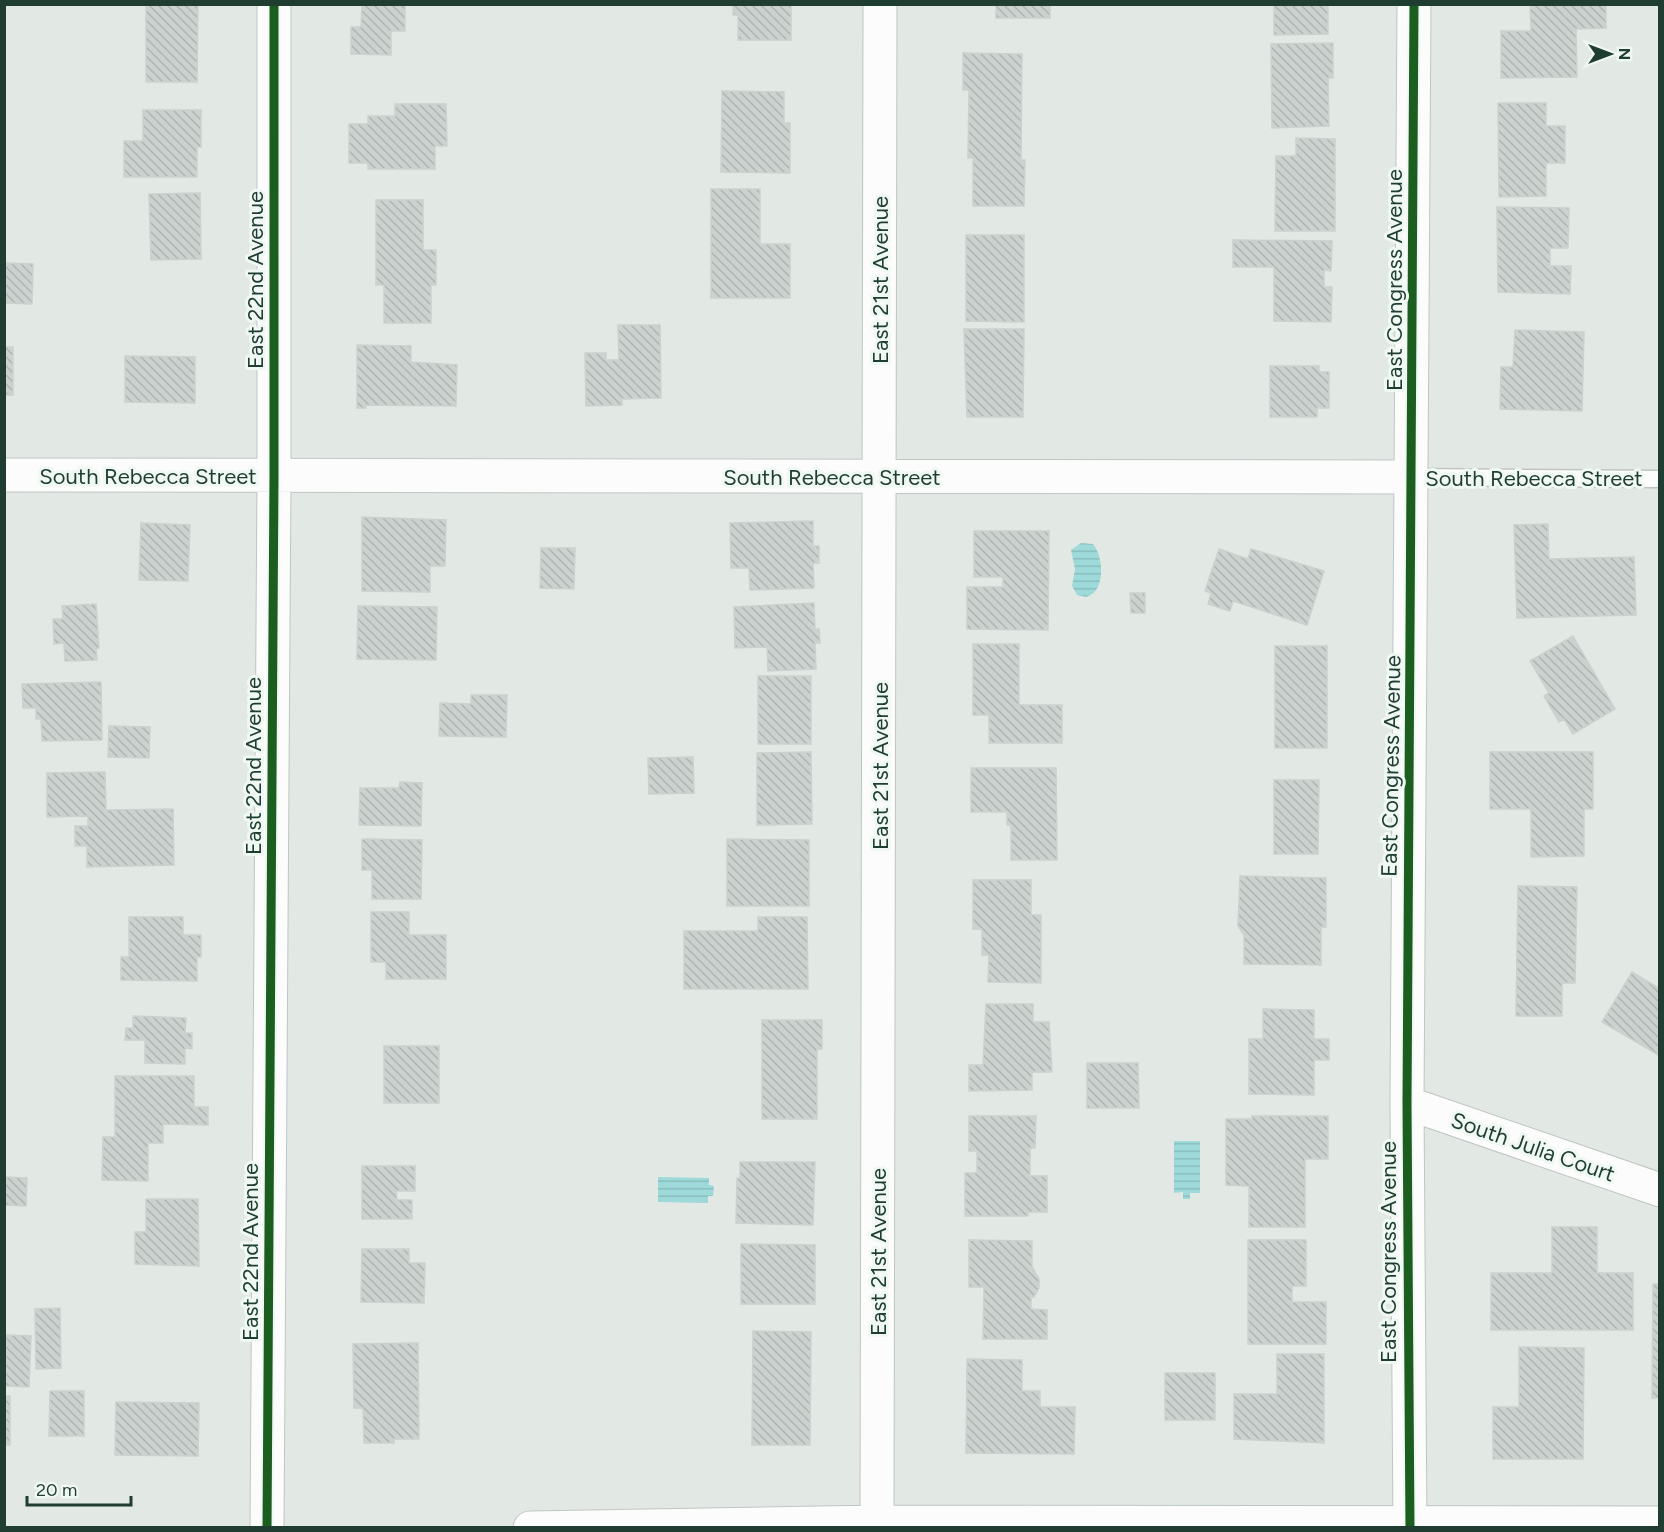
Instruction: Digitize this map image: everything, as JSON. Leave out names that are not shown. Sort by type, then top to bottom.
[{"type":"street","name":"East 22nd Avenue","points":[[267,1527],[274,477],[274,4]]},
{"type":"street","name":"East 21st Avenue","points":[[877,1525],[881,477],[880,4]]},
{"type":"street","name":"East Congress Avenue","points":[[1410,1525],[1407,1103],[1413,477],[1414,4]]},
{"type":"street","name":"South Rebecca Street","points":[[4,475],[1413,477]]},
{"type":"street","name":"South Julia Court","points":[[1407,1103],[1659,1190]]},
{"type":"street","points":[[530,1527],[1659,1523]]},
{"type":"lane","name":"South Rebecca Street","points":[[1413,477],[1659,479]]},
{"type":"water","points":[[1081,543],[1093,544],[1101,565],[1097,588],[1086,597],[1077,595],[1072,586],[1075,569],[1071,550]]},
{"type":"water","points":[[1174,1141],[1200,1141],[1200,1193],[1190,1193],[1190,1199],[1183,1199],[1183,1192],[1174,1193]]},
{"type":"water","points":[[658,1177],[709,1178],[709,1185],[714,1186],[713,1196],[708,1196],[708,1203],[658,1202]]},
{"type":"building","points":[[146,4],[198,4],[197,82],[146,82]]},
{"type":"building","points":[[362,4],[405,4],[405,31],[391,31],[391,55],[351,54],[351,27],[361,27]]},
{"type":"building","points":[[733,4],[791,4],[791,40],[738,40],[738,15],[733,15]]},
{"type":"building","points":[[996,4],[1050,4],[1050,18],[996,18]]},
{"type":"building","points":[[1274,4],[1328,4],[1328,34],[1274,35]]},
{"type":"building","points":[[1530,4],[1606,4],[1606,28],[1576,29],[1577,77],[1501,78],[1501,31],[1531,31]]},
{"type":"building","points":[[1333,43],[1333,78],[1328,78],[1329,126],[1272,128],[1271,44]]},
{"type":"building","points":[[963,53],[1022,54],[1021,160],[1025,160],[1024,206],[973,206],[973,158],[968,158],[969,90],[963,90]]},
{"type":"building","points":[[722,91],[784,92],[784,123],[790,123],[790,173],[721,172]]},
{"type":"building","points":[[1498,103],[1546,103],[1546,126],[1565,126],[1565,163],[1546,163],[1546,196],[1499,197]]},
{"type":"building","points":[[395,104],[446,104],[447,146],[435,146],[435,169],[368,169],[368,163],[349,163],[349,124],[368,124],[368,116],[395,116]]},
{"type":"building","points":[[143,110],[201,110],[201,147],[197,147],[197,177],[124,177],[124,141],[143,141]]},
{"type":"building","points":[[1296,138],[1335,139],[1335,231],[1275,231],[1276,156],[1296,156]]},
{"type":"building","points":[[711,189],[760,189],[760,244],[790,244],[790,298],[711,298]]},
{"type":"building","points":[[200,193],[201,259],[151,260],[149,194]]},
{"type":"building","points":[[376,200],[423,200],[423,250],[436,250],[436,285],[431,285],[431,323],[384,323],[384,285],[376,285]]},
{"type":"building","points":[[1497,207],[1569,208],[1568,248],[1550,248],[1550,266],[1571,266],[1570,294],[1498,292]]},
{"type":"building","points":[[966,235],[1024,235],[1024,322],[966,321]]},
{"type":"building","points":[[1233,240],[1332,241],[1331,271],[1324,270],[1324,287],[1332,287],[1331,322],[1274,321],[1274,267],[1233,267]]},
{"type":"building","points":[[4,263],[33,264],[32,304],[4,303]]},
{"type":"building","points":[[618,325],[660,325],[661,398],[622,399],[622,405],[586,406],[585,353],[606,353],[606,360],[619,360]]},
{"type":"building","points":[[964,329],[1024,329],[1023,417],[967,417]]},
{"type":"building","points":[[1515,330],[1584,332],[1582,411],[1500,409],[1501,367],[1513,367]]},
{"type":"building","points":[[357,345],[411,346],[411,362],[457,365],[456,406],[366,405],[366,408],[357,408]]},
{"type":"building","points":[[4,347],[13,347],[13,395],[4,395]]},
{"type":"building","points":[[125,356],[195,357],[195,403],[125,402]]},
{"type":"building","points":[[1270,366],[1319,366],[1319,372],[1329,372],[1329,408],[1317,408],[1317,417],[1270,417]]},
{"type":"building","points":[[362,517],[446,520],[445,566],[430,566],[430,592],[362,591]]},
{"type":"building","points":[[813,521],[813,546],[819,546],[819,563],[813,563],[814,588],[750,590],[749,568],[731,568],[730,523]]},
{"type":"building","points":[[141,523],[190,525],[188,581],[139,580]]},
{"type":"building","points":[[1548,524],[1549,559],[1634,557],[1636,615],[1517,618],[1514,525]]},
{"type":"building","points":[[974,531],[1049,531],[1048,630],[967,629],[967,587],[1003,587],[1003,577],[974,577]]},
{"type":"building","points":[[541,548],[575,548],[574,589],[540,588]]},
{"type":"building","points":[[1219,549],[1248,559],[1251,549],[1324,571],[1307,625],[1233,601],[1230,611],[1208,604],[1211,593],[1205,591]]},
{"type":"building","points":[[1130,593],[1145,593],[1145,613],[1131,613]]},
{"type":"building","points":[[814,603],[815,629],[819,629],[820,643],[815,643],[816,669],[768,671],[767,647],[735,648],[734,607]]},
{"type":"building","points":[[96,604],[99,648],[96,649],[97,660],[65,661],[64,643],[54,644],[53,619],[63,619],[62,606]]},
{"type":"building","points":[[358,606],[437,607],[436,660],[357,659]]},
{"type":"building","points":[[1573,636],[1615,709],[1573,734],[1564,719],[1559,722],[1544,696],[1549,693],[1530,661]]},
{"type":"building","points":[[973,644],[1019,644],[1019,705],[1062,705],[1062,743],[989,743],[989,715],[973,715]]},
{"type":"building","points":[[1275,646],[1327,646],[1327,748],[1275,748]]},
{"type":"building","points":[[758,676],[811,676],[811,744],[758,744]]},
{"type":"building","points":[[101,682],[102,740],[42,741],[41,719],[36,719],[36,708],[23,708],[22,684]]},
{"type":"building","points":[[471,695],[507,695],[506,737],[439,736],[440,703],[471,704]]},
{"type":"building","points":[[109,726],[150,727],[149,758],[108,757]]},
{"type":"building","points":[[811,752],[812,824],[757,825],[757,753]]},
{"type":"building","points":[[1490,752],[1593,752],[1593,809],[1584,809],[1584,856],[1531,857],[1531,809],[1490,809]]},
{"type":"building","points":[[693,757],[694,793],[649,794],[648,758]]},
{"type":"building","points":[[971,768],[1056,768],[1057,860],[1011,860],[1011,825],[1007,825],[1007,812],[971,812]]},
{"type":"building","points":[[105,772],[106,810],[173,809],[174,865],[87,867],[87,846],[75,846],[75,826],[88,826],[88,816],[47,817],[47,773]]},
{"type":"building","points":[[1274,780],[1319,780],[1318,854],[1274,854]]},
{"type":"building","points":[[400,782],[422,783],[421,826],[359,825],[360,788],[399,788]]},
{"type":"building","points":[[362,839],[422,840],[421,899],[372,899],[372,870],[362,870]]},
{"type":"building","points":[[727,839],[809,840],[809,906],[727,906]]},
{"type":"building","points":[[1240,876],[1326,878],[1326,927],[1321,927],[1321,965],[1244,964],[1244,935],[1238,926]]},
{"type":"building","points":[[973,880],[1031,880],[1031,915],[1041,915],[1041,983],[988,982],[989,955],[982,955],[982,929],[973,929]]},
{"type":"building","points":[[1518,886],[1577,887],[1575,983],[1562,983],[1562,1016],[1516,1016]]},
{"type":"building","points":[[371,912],[409,912],[409,935],[446,935],[446,979],[386,979],[386,962],[371,962]]},
{"type":"building","points":[[129,917],[183,917],[183,935],[201,935],[201,957],[197,957],[197,981],[121,980],[121,957],[129,957]]},
{"type":"building","points":[[758,917],[807,917],[808,989],[684,989],[684,931],[758,931]]},
{"type":"building","points":[[1632,972],[1660,989],[1660,1056],[1602,1022]]},
{"type":"building","points":[[986,1004],[1033,1004],[1033,1022],[1049,1022],[1052,1072],[1032,1072],[1032,1090],[969,1091],[969,1065],[983,1065]]},
{"type":"building","points":[[1263,1009],[1314,1010],[1314,1039],[1329,1039],[1329,1060],[1314,1060],[1314,1095],[1249,1094],[1249,1039],[1263,1039]]},
{"type":"building","points":[[133,1016],[186,1018],[185,1033],[192,1033],[192,1049],[185,1048],[185,1064],[145,1063],[145,1040],[125,1040],[126,1028],[133,1028]]},
{"type":"building","points":[[762,1020],[822,1020],[822,1049],[817,1049],[817,1119],[762,1119]]},
{"type":"building","points":[[384,1046],[439,1046],[439,1103],[384,1103]]},
{"type":"building","points":[[1087,1063],[1138,1063],[1139,1108],[1087,1108]]},
{"type":"building","points":[[115,1076],[194,1076],[194,1107],[208,1107],[208,1125],[163,1124],[163,1143],[148,1143],[148,1181],[102,1180],[103,1137],[115,1137]]},
{"type":"building","points":[[969,1116],[1036,1116],[1035,1148],[1030,1148],[1030,1176],[1047,1176],[1047,1212],[1028,1212],[1028,1216],[965,1216],[965,1173],[977,1173],[977,1151],[969,1151]]},
{"type":"building","points":[[1252,1116],[1328,1116],[1328,1159],[1305,1159],[1305,1227],[1249,1227],[1249,1186],[1226,1185],[1226,1119],[1252,1119]]},
{"type":"building","points":[[740,1162],[815,1162],[813,1225],[736,1223],[737,1178],[740,1178]]},
{"type":"building","points":[[362,1166],[415,1166],[415,1191],[396,1191],[397,1200],[412,1200],[412,1219],[362,1219]]},
{"type":"building","points":[[4,1177],[27,1178],[26,1206],[4,1205]]},
{"type":"building","points":[[146,1199],[198,1199],[199,1266],[135,1264],[135,1232],[146,1232]]},
{"type":"building","points":[[1552,1227],[1597,1227],[1597,1273],[1633,1273],[1633,1330],[1491,1330],[1491,1273],[1552,1273]]},
{"type":"building","points":[[969,1240],[1032,1241],[1032,1267],[1039,1279],[1039,1288],[1034,1297],[1031,1297],[1031,1309],[1047,1310],[1047,1339],[983,1339],[984,1287],[969,1287]]},
{"type":"building","points":[[1248,1240],[1306,1240],[1306,1286],[1292,1286],[1292,1302],[1326,1302],[1326,1344],[1248,1344]]},
{"type":"building","points":[[741,1244],[815,1245],[815,1304],[741,1304]]},
{"type":"building","points":[[362,1249],[409,1249],[409,1263],[425,1263],[424,1303],[361,1302]]},
{"type":"building","points":[[1653,1284],[1660,1284],[1660,1398],[1652,1398]]},
{"type":"building","points":[[60,1308],[61,1368],[36,1369],[35,1309]]},
{"type":"building","points":[[753,1331],[811,1332],[810,1445],[752,1445]]},
{"type":"building","points":[[6,1335],[31,1336],[29,1387],[5,1386]]},
{"type":"building","points":[[418,1343],[419,1439],[394,1439],[394,1443],[364,1443],[363,1408],[354,1408],[353,1344]]},
{"type":"building","points":[[1519,1347],[1584,1348],[1583,1459],[1493,1459],[1493,1407],[1519,1407]]},
{"type":"building","points":[[1277,1354],[1324,1354],[1324,1443],[1234,1439],[1234,1394],[1277,1394]]},
{"type":"building","points":[[967,1359],[1022,1360],[1022,1391],[1040,1391],[1040,1407],[1075,1407],[1074,1454],[966,1453]]},
{"type":"building","points":[[1165,1373],[1215,1373],[1215,1420],[1165,1420]]},
{"type":"building","points":[[50,1391],[84,1391],[84,1436],[49,1436]]},
{"type":"building","points":[[4,1396],[10,1396],[10,1445],[4,1445]]},
{"type":"building","points":[[116,1402],[199,1403],[198,1456],[115,1455]]},
{"type":"cycle path","points":[[267,1528],[274,477],[274,4]]},
{"type":"cycle path","points":[[1410,1528],[1407,1103],[1414,4]]}]
